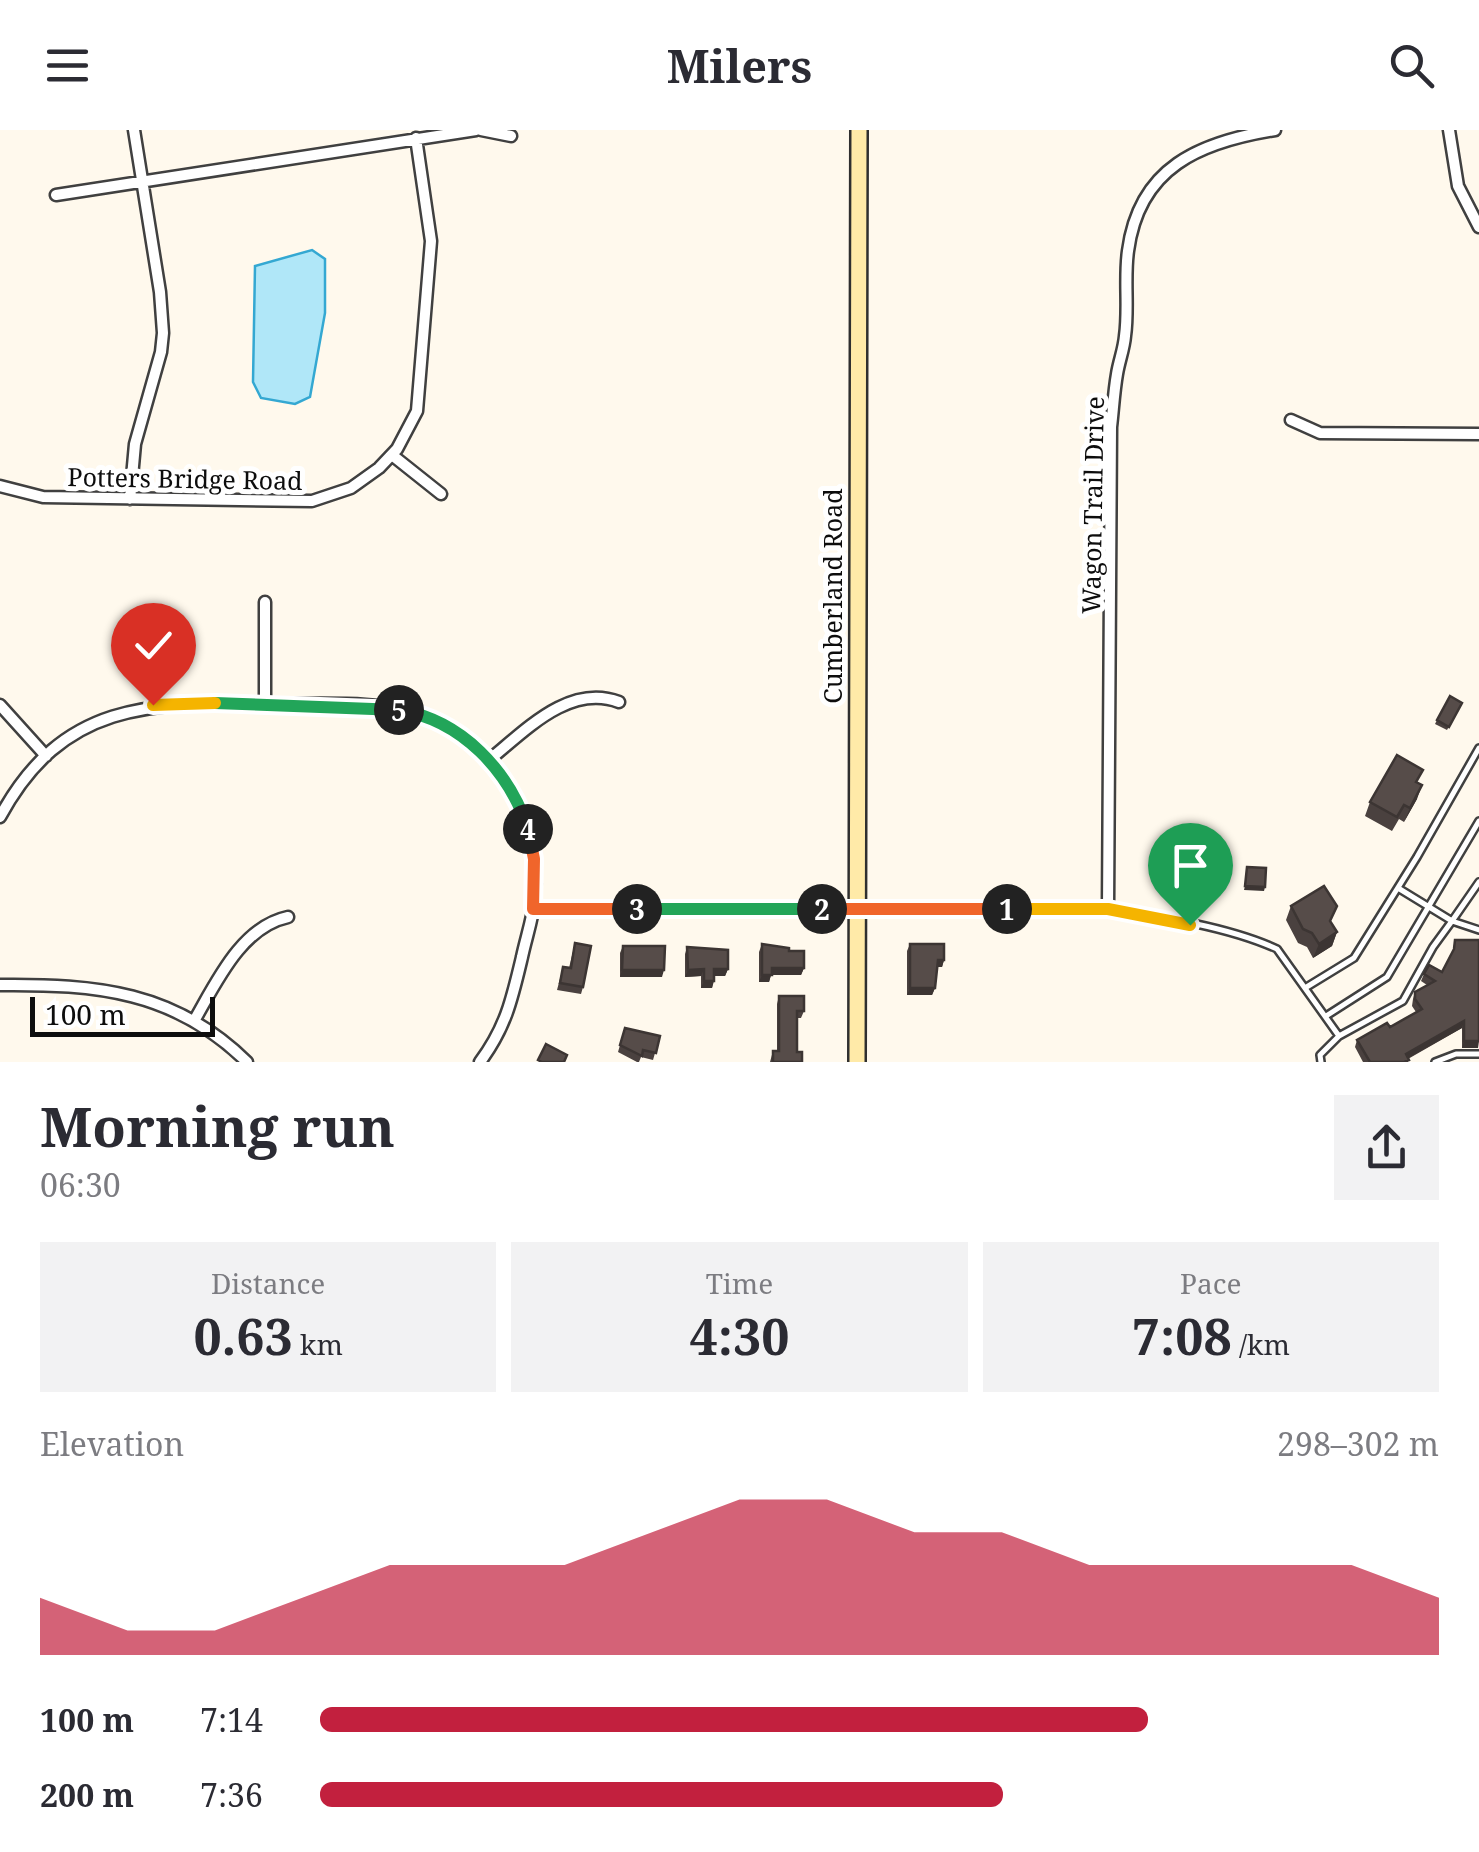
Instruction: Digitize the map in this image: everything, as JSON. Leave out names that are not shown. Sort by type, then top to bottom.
[{"type":"street","points":[[130,500],[134,444],[164,334],[134,130]]},
{"type":"street","points":[[56,194],[478,130],[512,136]]},
{"type":"street","name":"Cumberland Road","points":[[858,1062],[859,130]]},
{"type":"street","name":"Wagon Trail Drive","points":[[1108,909],[1111,428],[1125,336],[1128,252],[1134,219],[1159,178],[1182,158],[1205,147],[1275,130]]},
{"type":"street","points":[[1449,130],[1458,186],[1479,226]]},
{"type":"street","name":"Potters Bridge Road","points":[[0,486],[43,496],[312,502],[352,488],[392,456],[410,426],[419,400],[430,272],[431,240],[416,138]]},
{"type":"street","points":[[1291,420],[1320,432],[1479,434]]},
{"type":"street","points":[[392,456],[441,494]]},
{"type":"street","points":[[265,602],[266,704]]},
{"type":"street","points":[[489,760],[564,705],[591,696],[619,702]]},
{"type":"street","points":[[0,817],[46,756],[89,726],[134,708],[168,704],[388,708],[411,712],[458,733],[489,760],[517,802],[534,859],[533,909],[506,1020],[480,1062]]},
{"type":"street","points":[[0,705],[46,756]]},
{"type":"street","points":[[533,909],[1108,909]]},
{"type":"street","points":[[194,1021],[247,941],[269,924],[288,916]]},
{"type":"street","points":[[0,985],[62,984],[126,993],[161,1004],[194,1021],[248,1062]]},
{"type":"lane","points":[[1305,988],[1354,958],[1479,748]]},
{"type":"lane","points":[[1326,1016],[1387,977],[1479,820]]},
{"type":"lane","points":[[1322,1062],[1320,1054],[1340,1036],[1403,1002],[1433,946],[1479,882]]},
{"type":"lane","points":[[1398,888],[1452,921],[1479,930]]},
{"type":"lane","points":[[1108,909],[1262,942],[1277,950],[1340,1036]]},
{"type":"lane","points":[[1435,1062],[1456,1054],[1479,1054]]},
{"type":"water","points":[[312,250],[325,259],[325,313],[310,397],[295,404],[261,398],[253,382],[255,266]]},
{"type":"building","points":[[1450,696],[1462,703],[1449,727],[1437,720]]},
{"type":"building","points":[[1397,755],[1423,770],[1416,782],[1422,785],[1410,808],[1404,805],[1397,817],[1370,802]]},
{"type":"building","points":[[1247,867],[1266,868],[1265,887],[1245,886]]},
{"type":"building","points":[[1324,886],[1337,906],[1330,921],[1337,932],[1319,944],[1312,933],[1303,929],[1291,906]]},
{"type":"building","points":[[1455,940],[1479,940],[1479,1041],[1464,1041],[1464,1021],[1406,1054],[1409,1060],[1370,1062],[1357,1040],[1422,1009],[1415,992],[1435,981],[1424,974],[1429,965],[1442,972]]},
{"type":"building","points":[[575,943],[591,946],[583,987],[560,983],[563,967],[571,968]]},
{"type":"building","points":[[762,944],[804,951],[804,968],[772,968],[772,975],[762,975]]},
{"type":"building","points":[[910,944],[944,944],[944,960],[938,960],[935,988],[910,988]]},
{"type":"building","points":[[623,946],[665,946],[664,970],[622,970]]},
{"type":"building","points":[[687,947],[728,950],[728,969],[714,969],[714,981],[704,981],[704,969],[688,970]]},
{"type":"building","points":[[779,996],[804,996],[804,1011],[797,1011],[797,1052],[802,1052],[802,1062],[773,1062],[773,1051],[779,1051]]},
{"type":"building","points":[[625,1028],[660,1036],[656,1053],[643,1050],[642,1056],[620,1045]]},
{"type":"building","points":[[546,1044],[567,1055],[564,1062],[538,1060]]},
{"type":"route","points":[[153,705],[388,708],[424,716],[447,727],[482,752],[517,802],[534,859],[533,909],[1108,909],[1190,925]]}]
